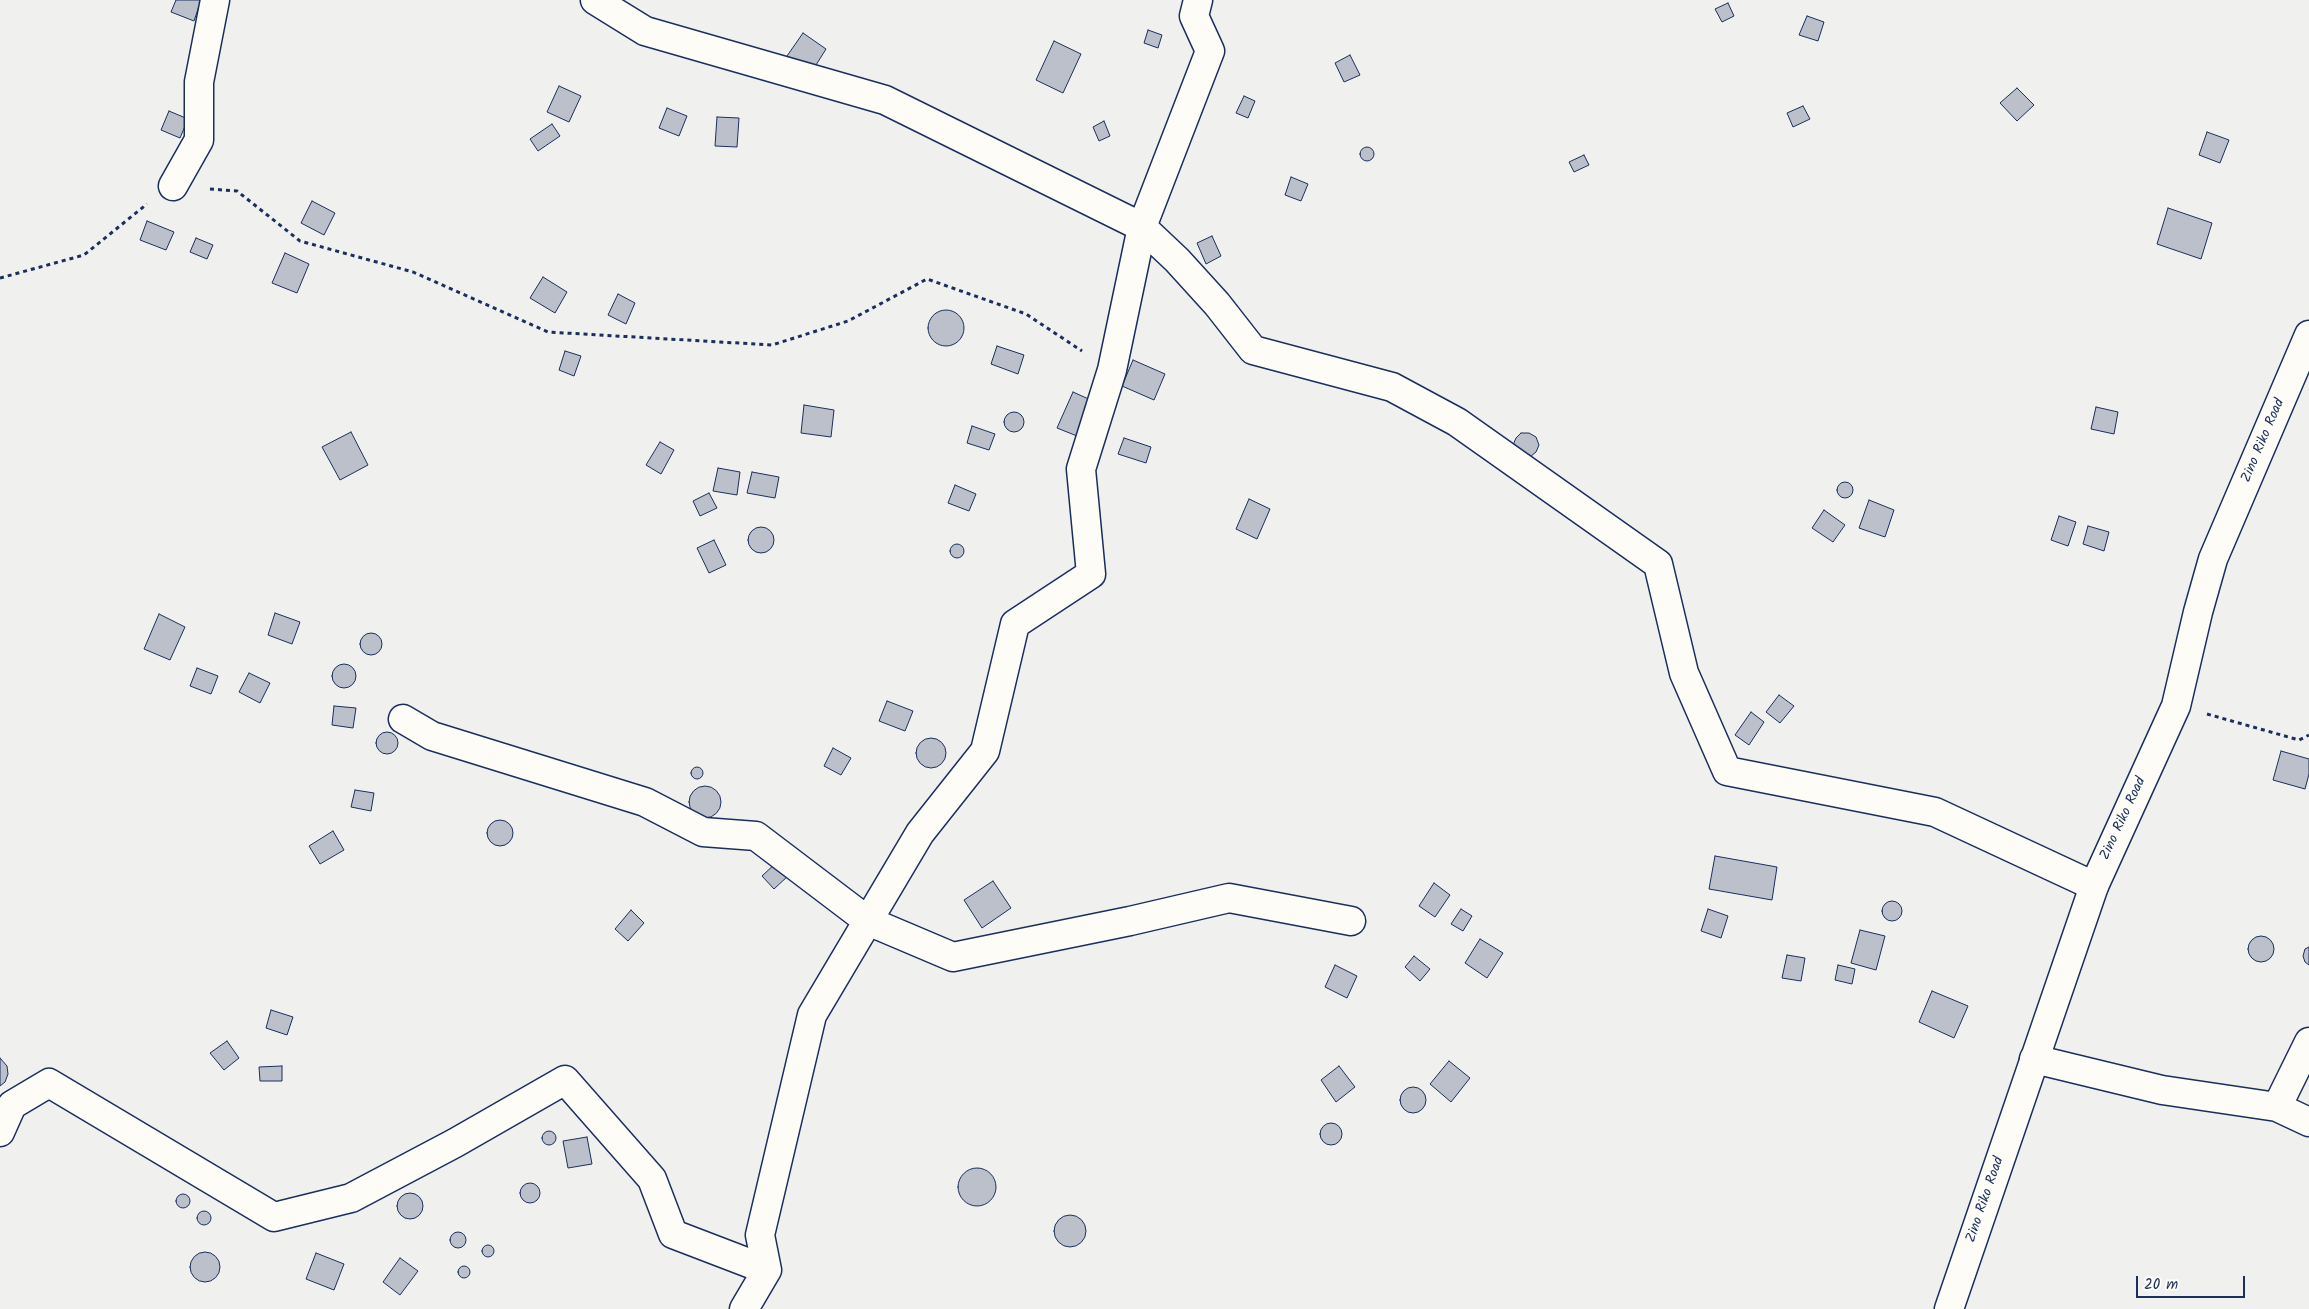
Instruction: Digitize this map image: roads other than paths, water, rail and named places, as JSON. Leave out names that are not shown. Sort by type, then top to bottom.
[{"type":"street","points":[[173,186],[199,140],[199,82],[215,0]]},
{"type":"street","points":[[595,0],[644,31],[885,100],[1142,227],[1204,289],[1252,350],[1392,387],[1457,422],[1658,564],[1684,673],[1727,771],[1934,812],[2094,886]]},
{"type":"street","points":[[744,1309],[767,1270],[760,1236],[812,1015],[920,834],[985,751],[1015,624],[1091,574],[1081,469],[1112,370],[1142,227],[1210,51],[1194,16],[1198,0]]},
{"type":"street","name":"Zino Riko Road","points":[[1949,1309],[2094,886],[2176,706],[2198,612],[2213,559],[2309,334]]},
{"type":"street","points":[[403,719],[432,736],[645,802],[703,832],[756,836],[868,921],[953,957],[1121,923],[1229,898],[1351,921]]},
{"type":"street","points":[[2277,1107],[2309,1042]]},
{"type":"street","points":[[2034,1059],[2162,1090],[2277,1107],[2309,1122]]},
{"type":"street","points":[[0,1132],[12,1105],[49,1083],[274,1217],[351,1198],[454,1143],[564,1080],[652,1179],[673,1234],[767,1270]]}]
